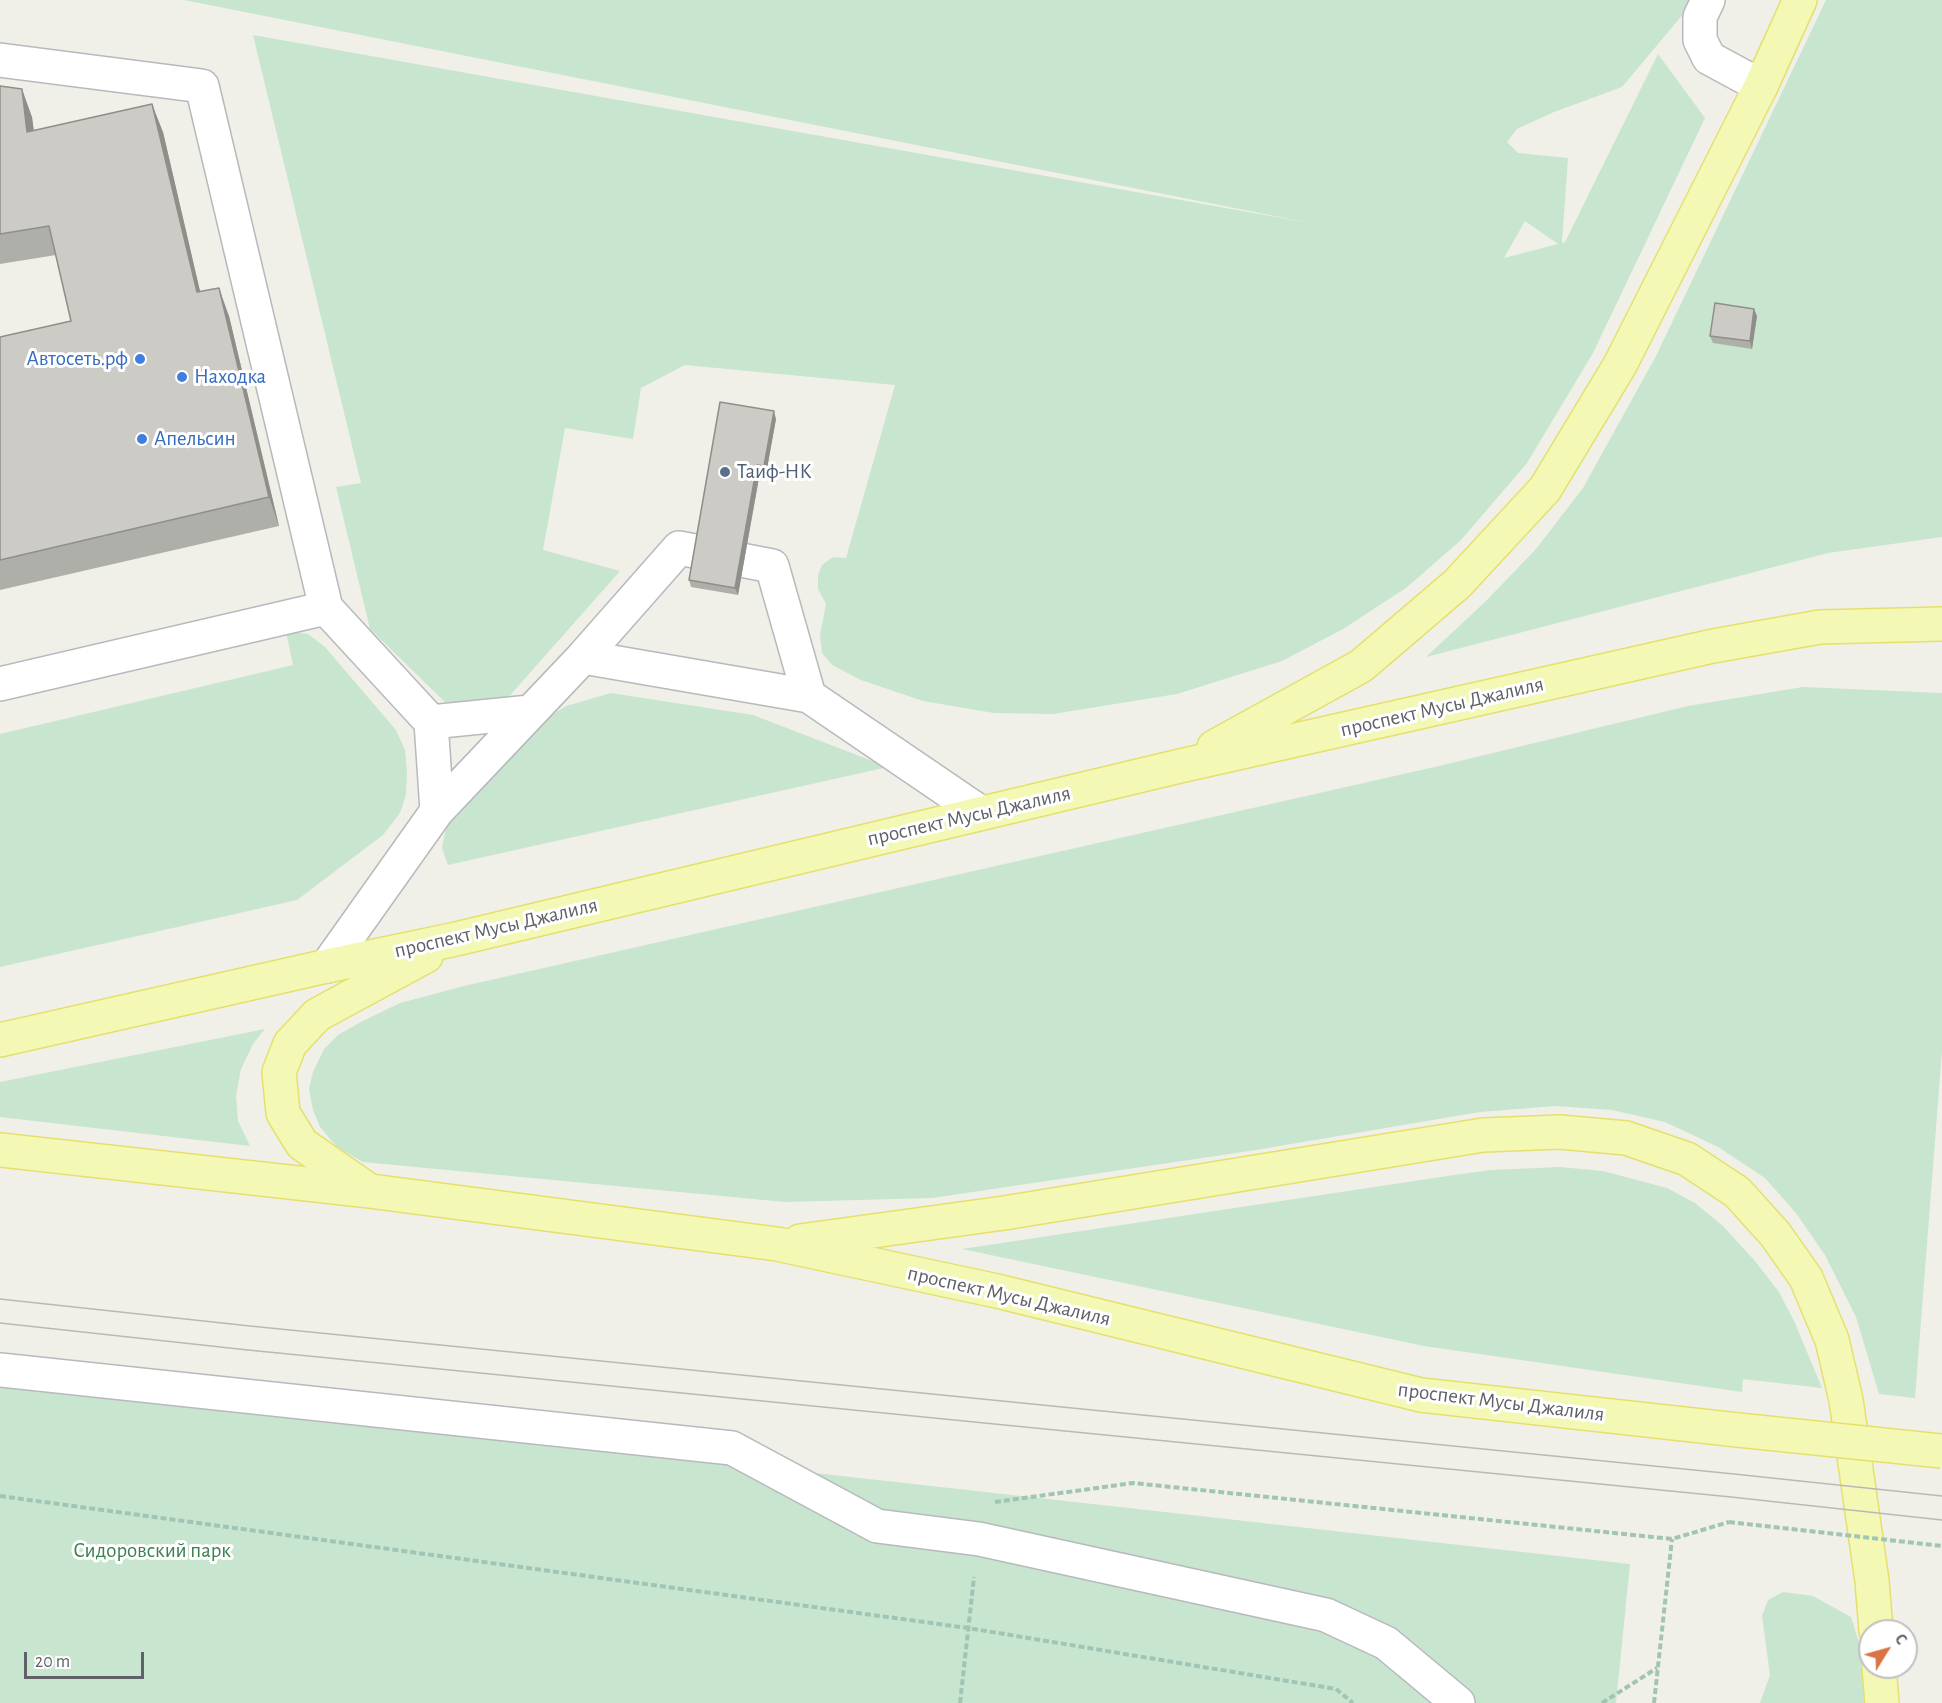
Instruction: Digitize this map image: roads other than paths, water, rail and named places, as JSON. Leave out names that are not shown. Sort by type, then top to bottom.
[{"type":"main road","points":[[1180,766],[1361,666],[1457,584],[1545,489],[1620,365],[1761,86],[1800,0]]},
{"type":"main road","name":"проспект Мусы Джалиля","points":[[0,1040],[456,939],[1180,766],[1713,646],[1820,627],[1937,624]]},
{"type":"main road","points":[[370,1191],[302,1144],[282,1113],[279,1072],[290,1044],[317,1015],[456,939]]},
{"type":"main road","points":[[777,1244],[1004,1213],[1483,1135],[1560,1132],[1626,1138],[1687,1159],[1737,1192],[1775,1234],[1806,1278],[1832,1340],[1846,1400],[1872,1581],[1875,1619]]},
{"type":"main road","name":"проспект Мусы Джалиля","points":[[0,1150],[370,1191],[777,1244],[998,1291],[1421,1395],[1942,1451]]},
{"type":"main road","points":[[1880,1679],[1882,1703]]},
{"type":"street","points":[[1708,0],[1700,17],[1700,40],[1709,58],[1761,86]]},
{"type":"street","points":[[0,60],[202,86],[326,608],[431,722],[437,811]]},
{"type":"street","points":[[327,966],[437,811],[582,657],[679,548],[772,566],[808,696]]},
{"type":"street","points":[[0,684],[326,608]]},
{"type":"street","points":[[582,657],[808,696],[981,813]]},
{"type":"street","points":[[431,722],[530,712]]},
{"type":"street","points":[[0,1370],[732,1448],[877,1526],[979,1539],[1326,1616],[1386,1642],[1458,1703]]},
{"type":"tram line","points":[[0,1299],[1942,1496]]},
{"type":"tram line","points":[[0,1323],[248,1350],[1731,1497],[1942,1520]]},
{"type":"place","name":"Автосеть.рф","points":[[140,359]]},
{"type":"place","name":"Находка","points":[[182,377]]},
{"type":"place","name":"Апельсин","points":[[142,439]]},
{"type":"place","name":"Таиф-НК","points":[[725,472]]},
{"type":"park label","name":"Сидоровский парк","points":[[152,1551]]}]
